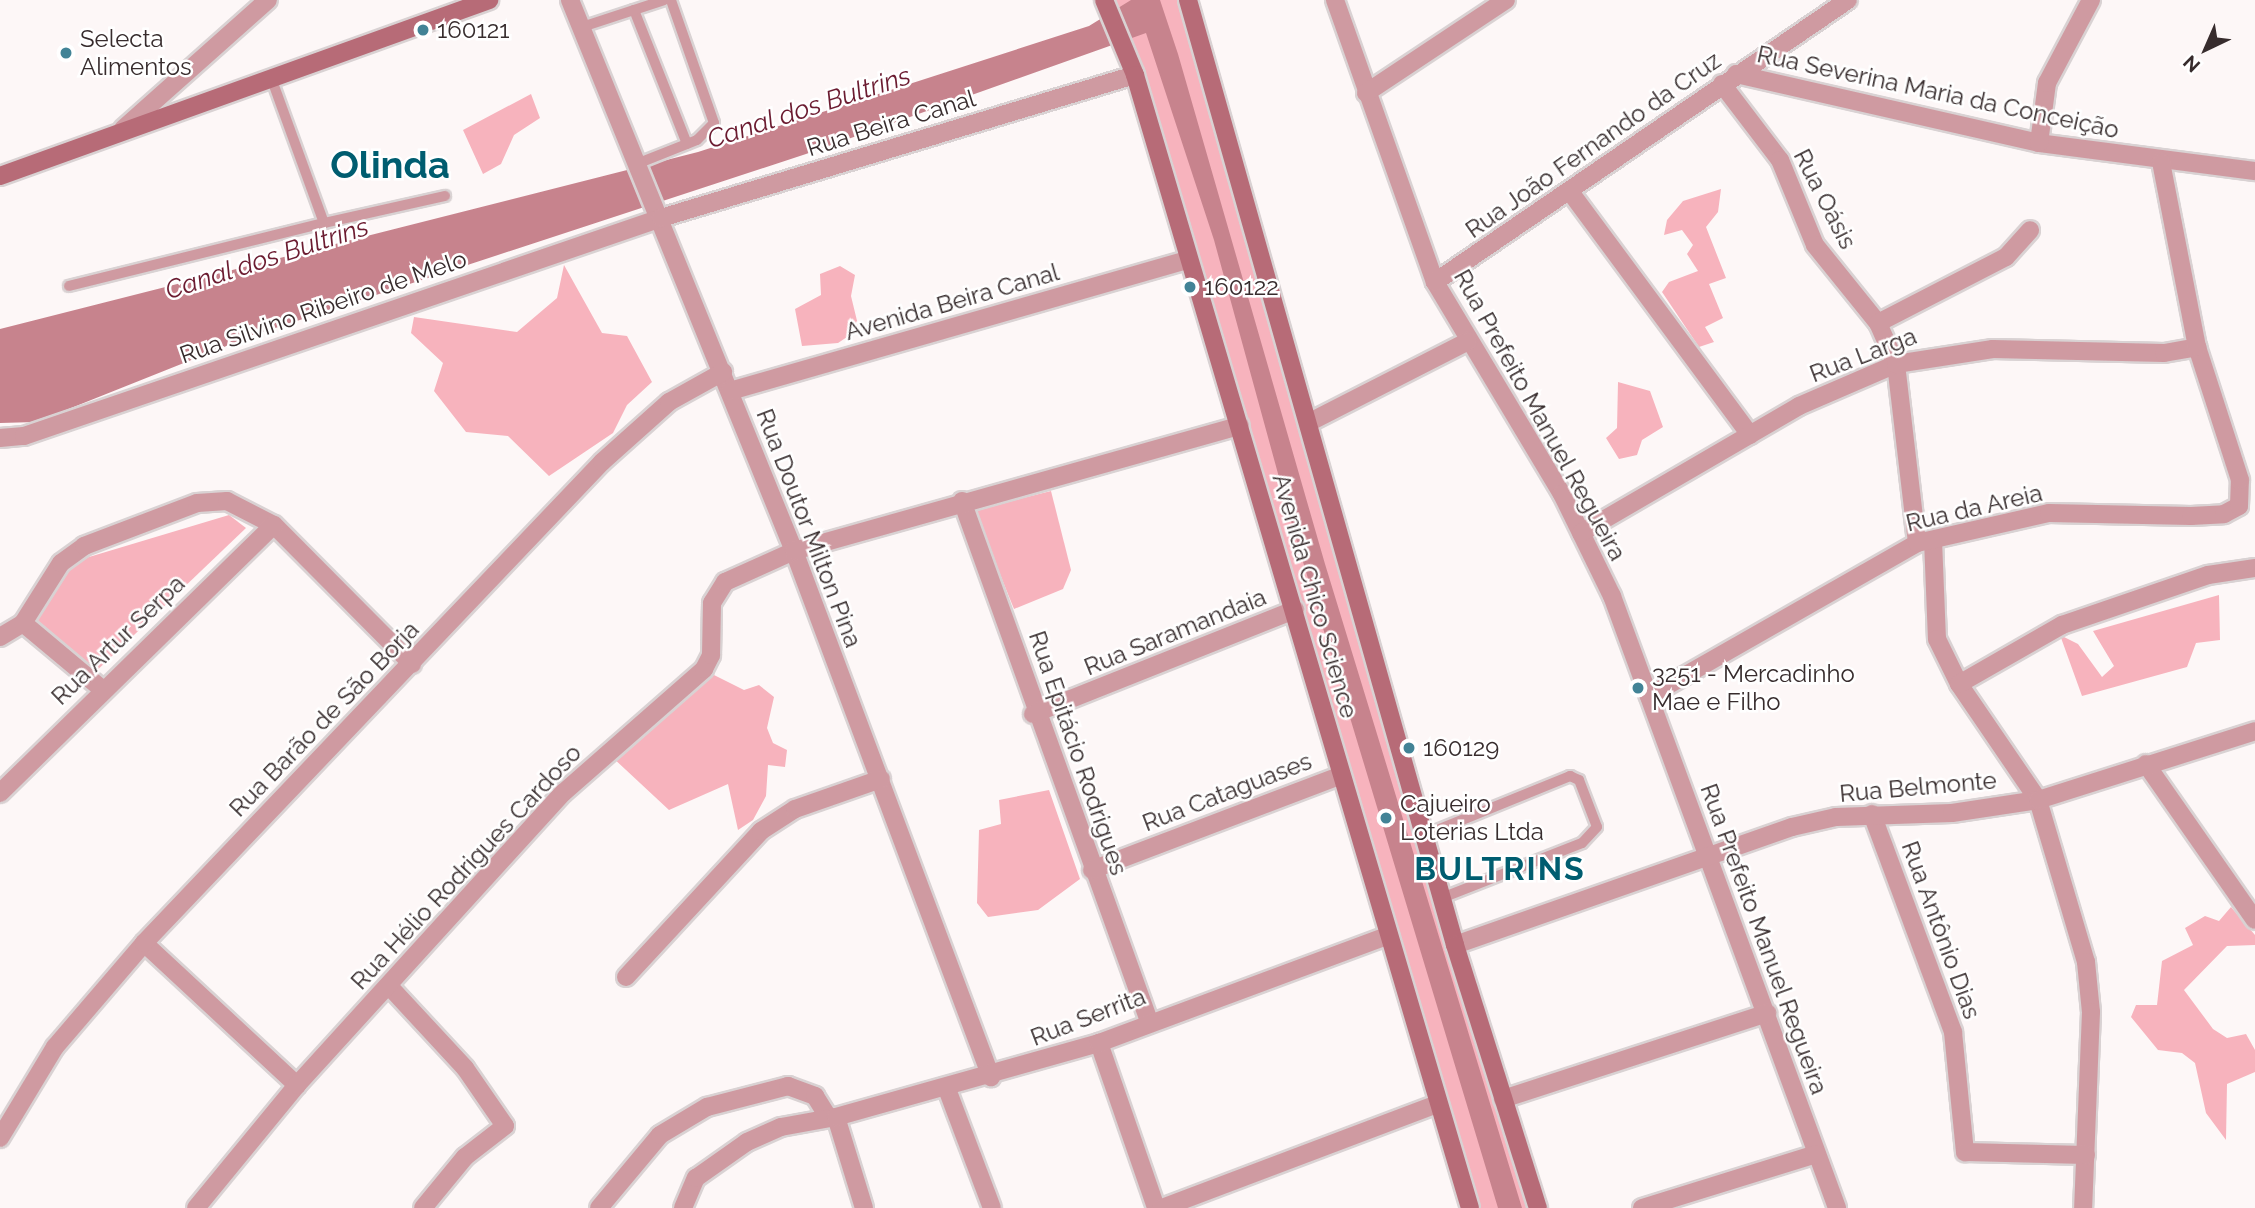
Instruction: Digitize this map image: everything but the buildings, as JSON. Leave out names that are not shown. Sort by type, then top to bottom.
[{"type":"main road","points":[[0,176],[123,129],[489,0]]},
{"type":"main road","name":"Avenida Chico Science","points":[[1188,0],[1312,421],[1455,946],[1538,1208]]},
{"type":"main road","name":"Avenida Chico Science","points":[[1107,6],[1135,75],[1187,260],[1295,610],[1340,776],[1470,1208]]},
{"type":"street","points":[[123,129],[268,0]]},
{"type":"street","name":"Rua Doutor Milton Pina","points":[[570,0],[640,166],[794,551],[991,1077]]},
{"type":"street","name":"Rua Prefeito Manuel Regueira","points":[[1335,0],[1435,282],[1581,533],[1649,695],[1707,860],[1767,1013],[1837,1208]]},
{"type":"street","points":[[1366,93],[1506,0]]},
{"type":"street","name":"Rua João Fernando da Cruz","points":[[1435,282],[1572,193],[1729,79],[1848,0]]},
{"type":"street","points":[[2039,143],[2047,83],[2091,0]]},
{"type":"street","name":"Rua Beira Canal","points":[[659,213],[1135,75]]},
{"type":"street","name":"Rua Severina Maria da Conceição","points":[[1729,79],[2039,143],[2161,162],[2255,170]]},
{"type":"street","name":"Rua Oásis","points":[[1729,79],[1780,160],[1815,245],[1878,323],[1896,364],[1925,542],[1935,630],[1959,684],[2038,800],[2074,907],[2091,987],[2083,1208]]},
{"type":"street","points":[[2161,162],[2197,347]]},
{"type":"street","points":[[1572,193],[1750,435]]},
{"type":"street","name":"Rua Silvino Ribeiro de Melo","points":[[0,438],[24,436],[659,213]]},
{"type":"street","points":[[1878,323],[2006,257],[2030,230]]},
{"type":"street","name":"Avenida Beira Canal","points":[[730,391],[1187,260]]},
{"type":"street","points":[[1312,421],[1468,341]]},
{"type":"street","name":"Rua Larga","points":[[1581,533],[1799,406],[1896,364],[1993,349],[2164,353],[2197,347]]},
{"type":"street","name":"Rua da Areia","points":[[1649,695],[1925,542],[2049,513],[2224,514],[2239,506],[2240,480],[2197,347]]},
{"type":"street","name":"Rua Barão de São Borja","points":[[0,1138],[55,1047],[144,943],[622,443],[669,401],[723,372]]},
{"type":"street","points":[[794,551],[962,501],[1240,426]]},
{"type":"street","points":[[0,636],[23,623],[61,563],[102,538],[212,501],[243,505],[274,525],[412,664]]},
{"type":"street","name":"Rua Epitácio Rodrigues","points":[[962,501],[1033,714],[1149,1021]]},
{"type":"street","name":"Rua Artur Serpa","points":[[0,793],[102,689],[274,525]]},
{"type":"street","name":"Rua Hélio Rodrigues Cardoso","points":[[196,1208],[297,1085],[563,793],[704,669],[718,589],[794,551]]},
{"type":"street","points":[[1959,684],[2062,625],[2208,575],[2255,568]]},
{"type":"street","name":"Rua Saramandaia","points":[[1033,714],[1295,610]]},
{"type":"street","points":[[23,623],[102,689]]},
{"type":"street","name":"Rua Belmonte","points":[[1707,860],[1792,827],[1872,814],[1952,813],[2038,800],[2255,731]]},
{"type":"street","points":[[2146,764],[2255,920]]},
{"type":"street","name":"Rua Cataguases","points":[[1092,870],[1340,776]]},
{"type":"street","points":[[626,977],[761,831],[795,810],[881,779]]},
{"type":"street","name":"Rua Antônio Dias","points":[[1872,814],[1953,1032],[1964,1150],[2086,1155]]},
{"type":"street","points":[[1455,946],[1707,860]]},
{"type":"street","name":"Rua Serrita","points":[[682,1208],[696,1178],[747,1142],[832,1117],[991,1077],[1099,1043],[1149,1021],[1387,936]]},
{"type":"street","points":[[144,943],[297,1085]]},
{"type":"street","points":[[389,986],[465,1068],[505,1126],[465,1157],[423,1208]]},
{"type":"street","points":[[1503,1099],[1767,1013]]},
{"type":"street","points":[[1099,1043],[1156,1208]]},
{"type":"street","points":[[599,1208],[660,1135],[707,1107],[788,1086],[815,1096],[832,1117],[864,1208]]},
{"type":"street","points":[[947,1089],[992,1208]]},
{"type":"street","points":[[1162,1208],[1437,1104]]},
{"type":"street","points":[[1643,1208],[1816,1154]]},
{"type":"lane","points":[[582,27],[664,0]]},
{"type":"lane","points":[[640,166],[687,144],[714,123],[671,0]]},
{"type":"lane","points":[[634,10],[687,144]]},
{"type":"lane","points":[[271,76],[324,223]]},
{"type":"lane","points":[[69,286],[445,196]]},
{"type":"lane","points":[[1425,835],[1570,776],[1579,779],[1597,827],[1582,843],[1442,898]]},
{"type":"shaded area","points":[[1115,0],[1182,0],[1531,1208],[1477,1208],[1258,455]]},
{"type":"shaded area","name":"Canal dos Bultrins","points":[[1131,0],[1160,0],[1178,54],[1325,564],[1522,1208],[1498,1208],[1294,532],[1214,240],[1146,33],[806,154],[254,335],[36,422],[0,423],[0,329],[698,152],[1089,26]]},
{"type":"shaded area","points":[[531,94],[540,118],[514,135],[501,164],[483,174],[463,130]]},
{"type":"shaded area","points":[[1721,189],[1718,212],[1706,227],[1726,278],[1709,284],[1723,318],[1705,327],[1714,342],[1699,347],[1662,292],[1669,282],[1698,271],[1687,254],[1693,245],[1682,230],[1664,235],[1667,220],[1683,201]]},
{"type":"shaded area","points":[[564,265],[602,333],[627,336],[652,382],[627,405],[613,433],[549,476],[508,436],[466,432],[434,391],[443,363],[411,333],[414,317],[517,332],[557,298]]},
{"type":"shaded area","points":[[840,266],[855,275],[851,296],[859,329],[838,343],[802,346],[795,309],[821,295],[820,274]]},
{"type":"shaded area","points":[[1618,382],[1650,391],[1663,427],[1642,440],[1637,455],[1619,459],[1606,438],[1617,428]]},
{"type":"shaded area","points":[[1051,491],[1071,570],[1063,589],[1014,609],[974,510]]},
{"type":"shaded area","points":[[229,515],[246,528],[89,678],[31,615],[69,563]]},
{"type":"shaded area","points":[[2219,595],[2220,640],[2196,643],[2187,667],[2082,696],[2060,635],[2078,644],[2102,677],[2114,666],[2093,631]]},
{"type":"shaded area","points":[[714,675],[744,690],[759,685],[774,697],[767,728],[773,743],[787,750],[785,767],[768,765],[766,796],[753,820],[738,830],[728,784],[669,810],[611,756]]},
{"type":"shaded area","points":[[1049,790],[1080,879],[1038,910],[988,917],[977,903],[979,830],[1001,824],[999,800]]},
{"type":"shaded area","points":[[2231,907],[2255,935],[2255,945],[2227,946],[2184,990],[2213,1029],[2227,1038],[2246,1034],[2255,1050],[2255,1072],[2227,1084],[2226,1140],[2206,1113],[2195,1063],[2182,1053],[2158,1050],[2131,1017],[2136,1005],[2157,1005],[2162,961],[2193,945],[2185,928],[2205,916],[2219,921]]},
{"type":"place","name":"160121","points":[[423,30]]},
{"type":"place","name":"Selecta Alimentos","points":[[66,53]]},
{"type":"place","name":"160122","points":[[1190,287]]},
{"type":"place","name":"3251 - Mercadinho Mae e Filho","points":[[1638,688]]},
{"type":"place","name":"160129","points":[[1409,748]]},
{"type":"place","name":"Cajueiro Loterias Ltda","points":[[1386,818]]},
{"type":"district","name":"Olinda","points":[[390,165]]},
{"type":"district","name":"BULTRINS","points":[[1500,869]]}]
